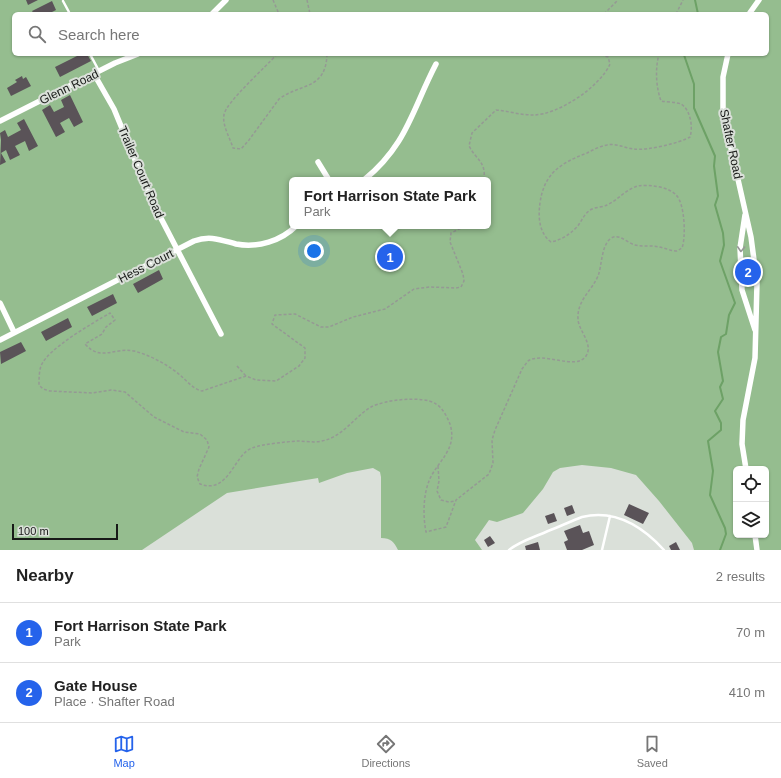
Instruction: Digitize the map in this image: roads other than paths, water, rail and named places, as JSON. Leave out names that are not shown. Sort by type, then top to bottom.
[{"type":"street","points":[[214,12],[226,0]]},
{"type":"street","points":[[750,12],[759,0]]},
{"type":"street","name":"Glenn Road","points":[[0,121],[134,56]]},
{"type":"street","name":"Shafter Road","points":[[728,56],[722,84],[722,113],[746,211],[755,266],[755,358],[743,420],[742,444],[746,466]]},
{"type":"street","points":[[367,177],[385,161],[404,135],[424,87],[436,64]]},
{"type":"street","name":"Trailer Court Road","points":[[97,73],[114,109],[148,192],[221,334]]},
{"type":"street","points":[[318,162],[327,177]]},
{"type":"street","name":"Shafter Road","points":[[746,211],[740,248],[742,290],[756,333]]},
{"type":"street","name":"Hess Court","points":[[0,340],[194,241],[207,238],[219,238],[239,244],[263,244],[282,237],[292,229]]},
{"type":"street","points":[[0,303],[14,332]]},
{"type":"street","points":[[755,538],[757,550]]},
{"type":"lane","points":[[63,1],[69,12]]},
{"type":"lane","points":[[91,56],[97,73]]},
{"type":"lane","points":[[509,550],[521,542],[581,518],[595,515],[610,516],[627,521],[640,528],[664,550]]},
{"type":"lane","points":[[602,550],[610,516]]},
{"type":"waterway","points":[[695,0],[698,12]]},
{"type":"waterway","points":[[684,56],[694,84],[694,108],[715,156],[714,166],[718,196],[715,205],[723,233],[724,245],[720,261],[735,303],[729,315],[726,334],[721,337],[718,352],[723,381],[720,387],[723,399],[715,411],[721,423],[721,430],[708,441],[713,471],[710,495],[725,528],[726,534],[720,550]]},
{"type":"place","name":"Fort Harrison State Park","points":[[390,257]]},
{"type":"place","name":"Gate House","points":[[748,272]]}]
